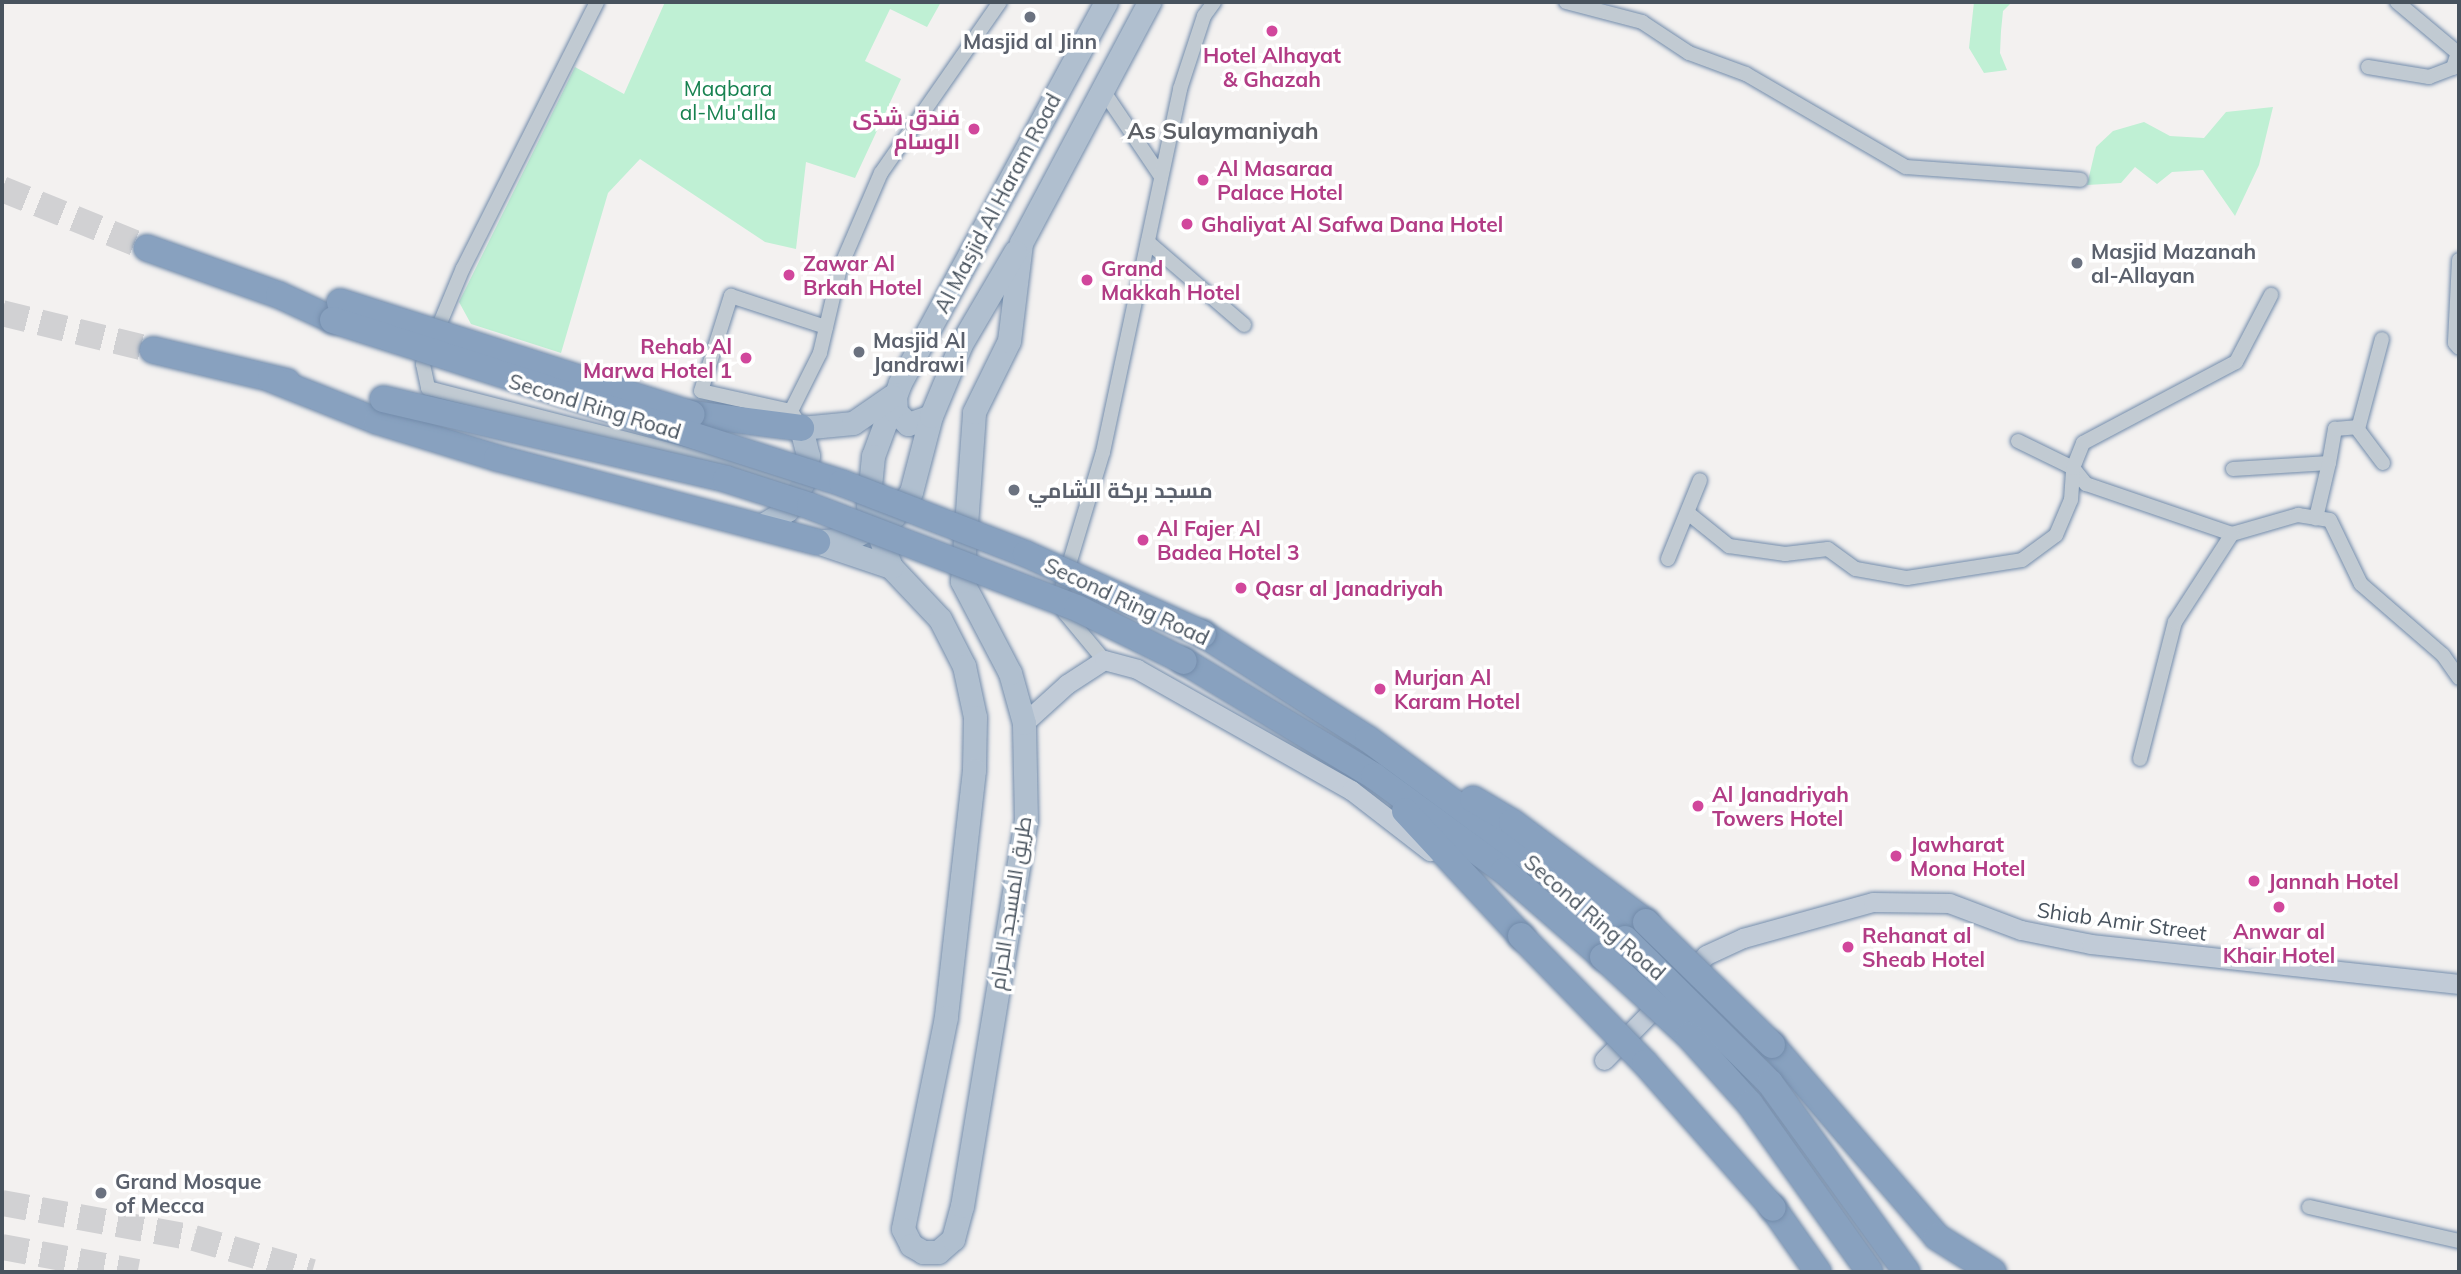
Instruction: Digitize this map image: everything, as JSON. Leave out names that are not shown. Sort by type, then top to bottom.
[{"type":"highway","name":"Second Ring Road","points":[[147,248],[279,295],[336,311],[842,482],[1026,554],[1203,634],[1368,739],[1561,882],[1625,939],[1770,1083],[1907,1272]]},
{"type":"highway","points":[[336,311],[692,414],[796,420]]},
{"type":"highway","name":"Second Ring Road","points":[[153,349],[380,410],[726,479],[810,506],[1077,608],[1184,661],[1374,776],[1504,871],[1603,957],[1689,1037],[1750,1104],[1870,1272]]},
{"type":"highway","points":[[380,410],[497,458],[680,502],[817,542]]},
{"type":"highway","points":[[1368,739],[1512,822],[1646,922],[1772,1045],[1937,1237],[1993,1272]]},
{"type":"highway","points":[[1374,776],[1457,871],[1645,1063],[1773,1208],[1818,1272]]},
{"type":"main road","name":"Al Masjid Al Haram Road","points":[[817,542],[851,538],[894,516],[911,492],[931,416],[961,344],[1021,243],[1149,2]]},
{"type":"main road","name":"Al Masjid Al Haram Road","points":[[891,566],[867,506],[873,456],[895,394],[1103,4]]},
{"type":"main road","name":"طريق المسجد الحرام","points":[[891,566],[940,619],[964,666],[975,717],[974,769],[946,1017],[903,1230],[911,1245],[923,1252],[938,1252],[953,1240],[962,1206],[1026,821],[1024,723],[1010,673],[962,581],[974,412],[1009,341],[1021,243]]},
{"type":"main road","points":[[759,527],[787,510],[802,484],[808,457],[796,420],[853,423],[895,394]]},
{"type":"main road","points":[[895,394],[896,412],[908,424],[931,416]]},
{"type":"main road","points":[[817,542],[891,566]]},
{"type":"street","points":[[597,2],[463,268],[423,364],[428,388],[802,484]]},
{"type":"street","points":[[826,327],[731,296],[701,391],[796,420],[820,353],[840,268],[881,173],[1000,2]]},
{"type":"street","points":[[1214,2],[1204,16],[1180,89],[1103,452],[1061,591],[1065,613],[1104,660],[1137,669],[1351,790],[1457,871]]},
{"type":"street","points":[[1566,2],[1642,22],[1689,53],[1746,74],[1906,167],[2081,180]]},
{"type":"street","points":[[2368,67],[2429,77],[2453,68],[2458,51],[2397,2]]},
{"type":"street","points":[[1102,89],[1160,175]]},
{"type":"street","points":[[1148,242],[1244,324]]},
{"type":"street","points":[[2459,260],[2455,343],[2459,348]]},
{"type":"street","points":[[1688,513],[1729,546],[1785,554],[1828,549],[1856,569],[1907,578],[1972,570],[2022,560],[2056,535],[2071,500],[2073,468],[2083,443],[2236,362],[2271,295]]},
{"type":"street","points":[[2358,429],[2382,339]]},
{"type":"street","points":[[2316,518],[2335,429],[2358,429]]},
{"type":"street","points":[[2358,429],[2383,463]]},
{"type":"street","points":[[2018,441],[2073,468],[2086,484],[2232,534],[2298,515],[2330,520],[2361,583],[2443,655],[2459,678]]},
{"type":"street","points":[[2233,469],[2329,463]]},
{"type":"street","points":[[1668,559],[1700,480]]},
{"type":"street","points":[[2140,759],[2175,622],[2232,534]]},
{"type":"street","points":[[2443,655],[2459,656]]},
{"type":"street","points":[[1024,723],[1067,684],[1104,660]]},
{"type":"street","name":"Shiab Amir Street","points":[[1604,1060],[1706,955],[1743,938],[1873,902],[1949,904],[2021,930],[2091,944],[2459,984]]},
{"type":"street","points":[[2309,1208],[2459,1241]]},
{"type":"green space","name":"Maqbara al-Mu'alla","points":[[665,2],[941,2],[927,27],[890,9],[865,61],[901,79],[855,178],[806,162],[796,249],[765,242],[640,159],[608,193],[561,353],[471,324],[459,302],[575,67],[624,94]]},
{"type":"green space","points":[[1974,2],[2012,2],[2003,11],[2001,31],[2000,53],[2007,70],[1984,73],[1969,48]]},
{"type":"green space","points":[[2273,107],[2259,165],[2235,216],[2203,170],[2172,172],[2157,184],[2135,167],[2121,183],[2087,185],[2096,147],[2113,131],[2144,122],[2170,136],[2204,138],[2226,112]]},
{"type":"tunnel","points":[[2,189],[147,248]]},
{"type":"tunnel","points":[[2,313],[153,350]]},
{"type":"tunnel","points":[[2,1203],[194,1238],[312,1272]]},
{"type":"tunnel","points":[[2,1247],[138,1272]]},
{"type":"place","name":"Masjid al Jinn","points":[[1030,17]]},
{"type":"place","name":"Hotel Alhayat & Ghazah","points":[[1272,31]]},
{"type":"place","name":"فندق شذى الوسام","points":[[974,129]]},
{"type":"place","name":"Al Masaraa Palace Hotel","points":[[1203,180]]},
{"type":"place","name":"Ghaliyat Al Safwa Dana Hotel","points":[[1187,224]]},
{"type":"place","name":"Masjid Mazanah al-Allayan","points":[[2077,263]]},
{"type":"place","name":"Zawar Al Brkah Hotel","points":[[789,275]]},
{"type":"place","name":"Grand Makkah Hotel","points":[[1087,280]]},
{"type":"place","name":"Masjid Al Jandrawi","points":[[859,352]]},
{"type":"place","name":"Rehab Al Marwa Hotel 1","points":[[746,358]]},
{"type":"place","name":"مسجد بركة الشامي","points":[[1014,490]]},
{"type":"place","name":"Al Fajer Al Badea Hotel 3","points":[[1143,540]]},
{"type":"place","name":"Qasr al Janadriyah","points":[[1241,588]]},
{"type":"place","name":"Murjan Al Karam Hotel","points":[[1380,689]]},
{"type":"place","name":"Al Janadriyah Towers Hotel","points":[[1698,806]]},
{"type":"place","name":"Jawharat Mona Hotel","points":[[1896,856]]},
{"type":"place","name":"Jannah Hotel","points":[[2254,881]]},
{"type":"place","name":"Anwar al Khair Hotel","points":[[2279,907]]},
{"type":"place","name":"Rehanat al Sheab Hotel","points":[[1848,947]]},
{"type":"place","name":"Grand Mosque of Mecca","points":[[101,1193]]},
{"type":"district","name":"As Sulaymaniyah","points":[[1223,131]]}]
